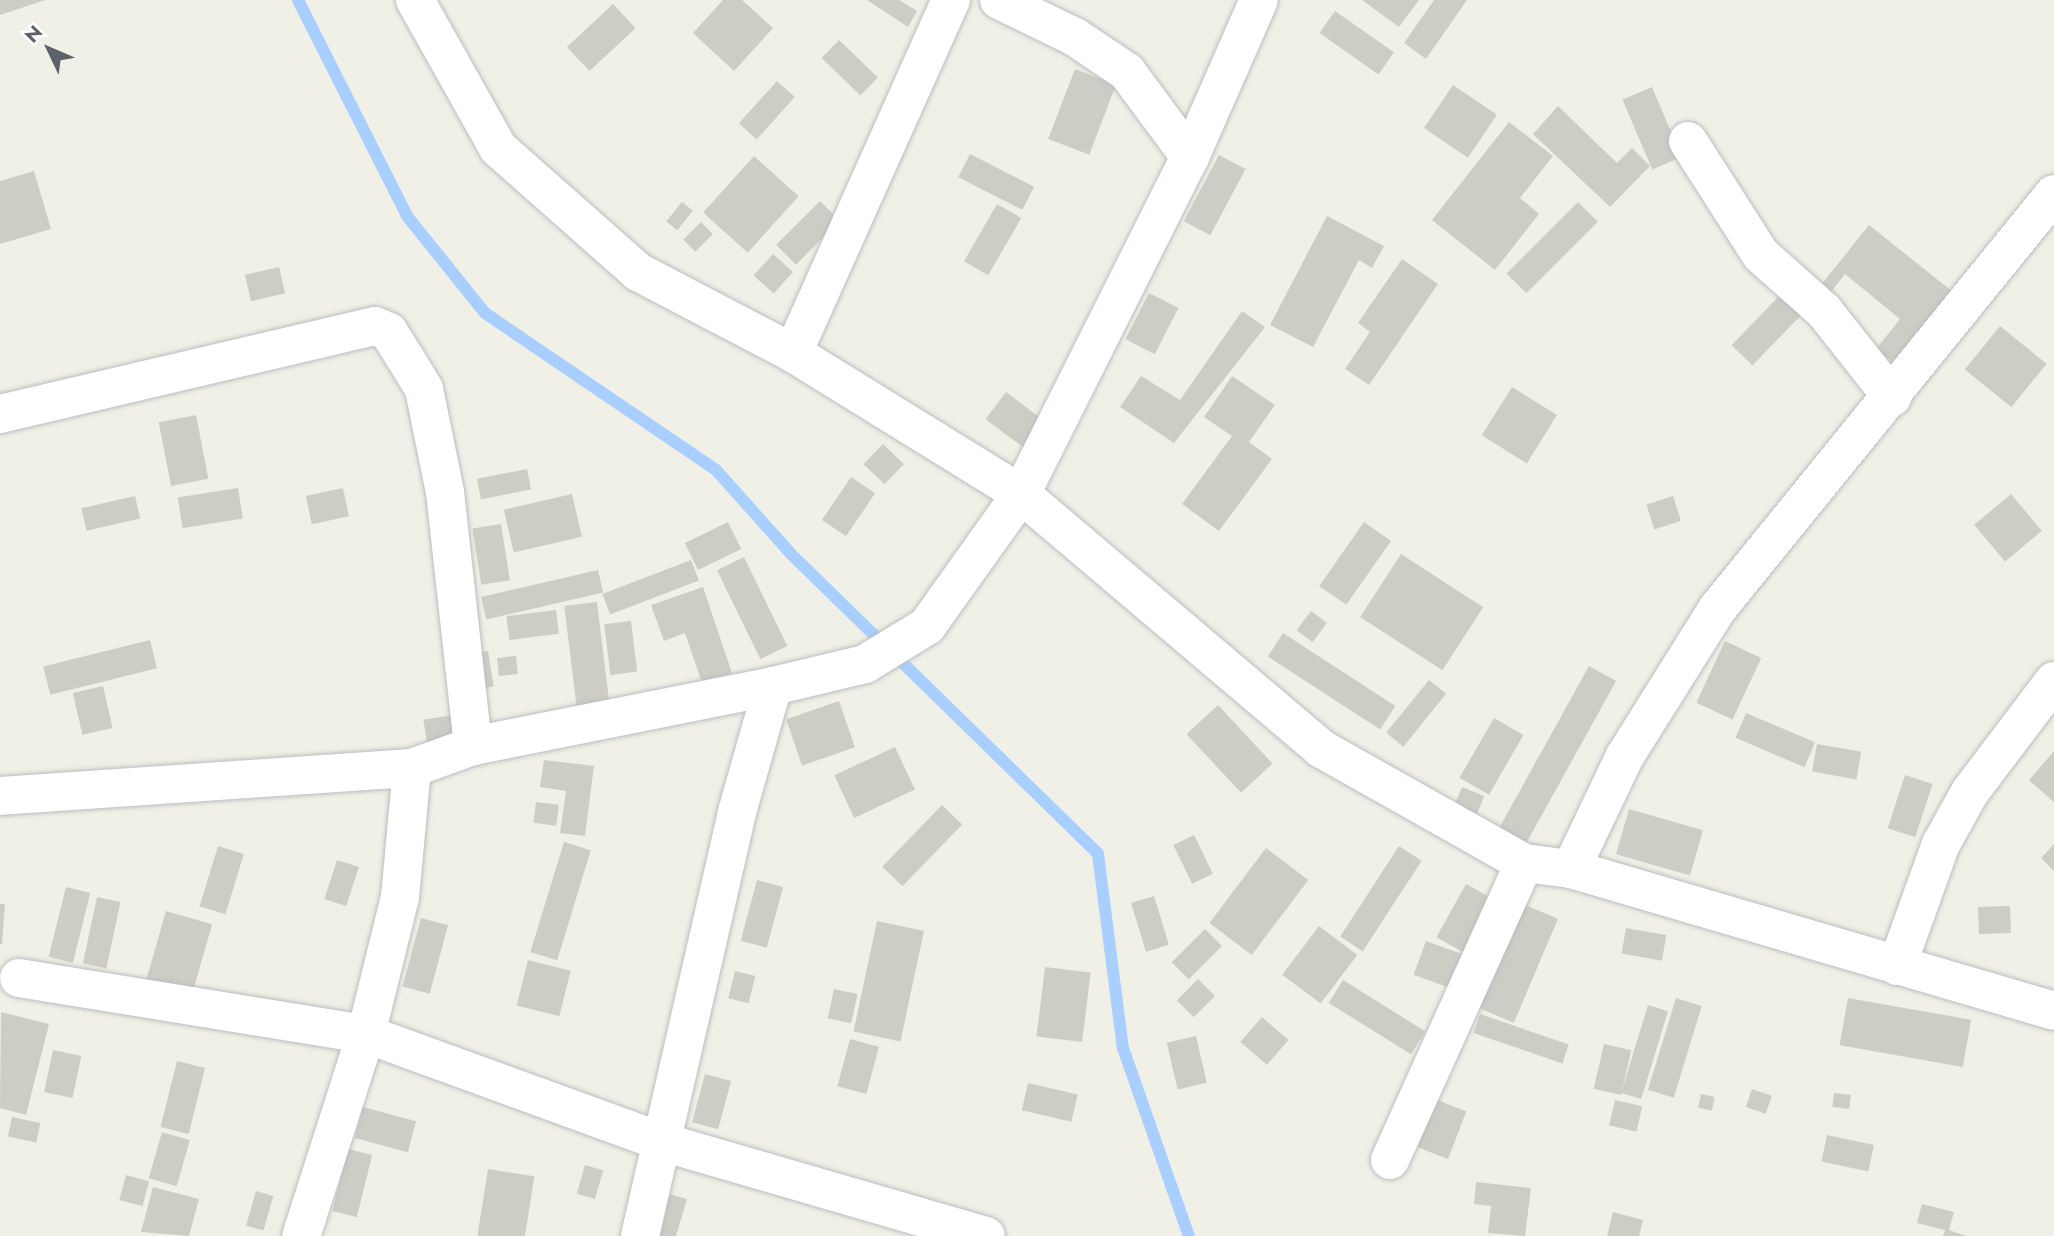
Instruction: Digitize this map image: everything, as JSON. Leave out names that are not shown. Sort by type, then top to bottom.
[{"type":"street","points":[[415,0],[498,148],[638,272],[793,352],[1021,494],[1320,748],[1524,863],[1571,869],[2054,1011]]},
{"type":"street","points":[[793,352],[951,0]]},
{"type":"street","points":[[999,0],[1075,37],[1127,72],[1190,157]]},
{"type":"street","points":[[0,796],[412,768],[473,746],[773,686],[865,664],[927,626],[1021,494],[1190,157],[1259,0]]},
{"type":"street","points":[[1688,141],[1761,255],[1824,311],[1892,397]]},
{"type":"street","points":[[1571,869],[1625,756],[1718,608],[1892,397],[2054,194]]},
{"type":"street","points":[[0,414],[375,326],[389,332],[424,389],[445,492],[473,746]]},
{"type":"street","points":[[1897,966],[1941,844],[1970,792],[2054,681]]},
{"type":"street","points":[[640,1236],[666,1143],[737,812],[773,686]]},
{"type":"street","points":[[301,1236],[366,1034],[400,898],[412,768]]},
{"type":"street","points":[[1390,1160],[1524,863]]},
{"type":"street","points":[[19,978],[366,1034],[666,1143],[986,1236]]},
{"type":"building","points":[[0,0],[45,0],[0,15]]},
{"type":"building","points":[[723,0],[742,0],[773,28],[734,71],[693,33]]},
{"type":"building","points":[[867,0],[899,0],[917,11],[908,27]]},
{"type":"building","points":[[1362,0],[1419,0],[1399,27]]},
{"type":"building","points":[[1434,0],[1467,0],[1426,59],[1404,43]]},
{"type":"building","points":[[613,4],[636,28],[589,71],[567,47]]},
{"type":"building","points":[[1335,11],[1394,52],[1378,74],[1320,33]]},
{"type":"building","points":[[839,40],[878,78],[860,95],[822,58]]},
{"type":"building","points":[[1075,69],[1116,85],[1089,155],[1048,139]]},
{"type":"building","points":[[777,81],[795,97],[757,139],[739,123]]},
{"type":"building","points":[[1453,85],[1497,115],[1468,158],[1424,128]]},
{"type":"building","points":[[1652,87],[1682,157],[1652,169],[1623,100]]},
{"type":"building","points":[[1558,106],[1617,163],[1632,148],[1650,166],[1610,207],[1533,134]]},
{"type":"building","points":[[1509,122],[1553,156],[1520,198],[1539,214],[1495,270],[1432,220]]},
{"type":"building","points":[[970,154],[1034,187],[1022,210],[958,177]]},
{"type":"building","points":[[1219,155],[1245,169],[1210,235],[1184,221]]},
{"type":"building","points":[[754,156],[799,196],[748,253],[703,212]]},
{"type":"building","points":[[34,171],[51,229],[0,244],[0,181]]},
{"type":"building","points":[[820,201],[840,221],[796,265],[776,245]]},
{"type":"building","points":[[682,202],[693,211],[677,230],[666,221]]},
{"type":"building","points":[[1578,202],[1598,222],[1526,293],[1507,273]]},
{"type":"building","points":[[997,204],[1021,218],[988,275],[964,261]]},
{"type":"building","points":[[1327,216],[1384,246],[1372,268],[1359,260],[1313,347],[1270,325]]},
{"type":"building","points":[[701,222],[713,234],[695,252],[683,240]]},
{"type":"building","points":[[1869,225],[1958,296],[1899,367],[1876,349],[1900,319],[1845,274],[1830,293],[1821,285]]},
{"type":"building","points":[[773,254],[793,272],[774,294],[754,276]]},
{"type":"building","points":[[1402,259],[1438,284],[1369,385],[1345,369],[1370,332],[1358,323]]},
{"type":"building","points":[[279,267],[285,293],[251,301],[245,275]]},
{"type":"building","points":[[1783,292],[1804,312],[1752,365],[1732,345]]},
{"type":"building","points":[[1149,293],[1178,308],[1155,354],[1125,339]]},
{"type":"building","points":[[1242,311],[1265,327],[1174,443],[1120,407],[1141,376],[1180,400]]},
{"type":"building","points":[[2000,326],[2047,364],[2011,407],[1965,370]]},
{"type":"building","points":[[1232,376],[1275,405],[1249,442],[1272,459],[1219,531],[1182,504],[1232,436],[1204,417]]},
{"type":"building","points":[[1512,387],[1557,415],[1527,463],[1482,435]]},
{"type":"building","points":[[1006,392],[1048,424],[1028,451],[986,419]]},
{"type":"building","points":[[196,415],[208,479],[171,486],[159,422]]},
{"type":"building","points":[[883,444],[904,464],[884,484],[864,464]]},
{"type":"building","points":[[527,469],[531,490],[481,499],[477,479]]},
{"type":"building","points":[[851,477],[875,493],[846,536],[822,520]]},
{"type":"building","points":[[238,488],[243,519],[183,528],[178,498]]},
{"type":"building","points":[[343,488],[349,516],[312,524],[306,496]]},
{"type":"building","points":[[572,494],[582,537],[514,553],[504,510]]},
{"type":"building","points":[[2011,494],[2042,531],[2005,562],[1974,525]]},
{"type":"building","points":[[135,496],[140,518],[87,531],[81,508]]},
{"type":"building","points":[[1673,496],[1681,521],[1654,529],[1646,505]]},
{"type":"building","points":[[728,522],[741,549],[698,570],[685,543]]},
{"type":"building","points":[[1364,522],[1391,541],[1346,605],[1319,586]]},
{"type":"building","points":[[501,524],[510,580],[481,585],[472,529]]},
{"type":"building","points":[[1401,554],[1483,607],[1442,670],[1360,617]]},
{"type":"building","points":[[744,557],[787,646],[760,659],[717,570]]},
{"type":"building","points":[[691,560],[699,581],[610,615],[602,594]]},
{"type":"building","points":[[598,570],[603,592],[486,619],[481,597]]},
{"type":"building","points":[[703,587],[732,673],[702,683],[685,633],[664,641],[651,605]]},
{"type":"building","points":[[597,602],[610,711],[578,715],[564,606]]},
{"type":"building","points":[[556,610],[559,634],[509,640],[506,616]]},
{"type":"building","points":[[1311,611],[1327,623],[1313,642],[1297,630]]},
{"type":"building","points":[[631,621],[637,672],[610,675],[604,624]]},
{"type":"building","points":[[1283,633],[1395,706],[1380,729],[1268,656]]},
{"type":"building","points":[[150,640],[157,668],[50,695],[43,667]]},
{"type":"building","points":[[1725,641],[1761,658],[1733,720],[1696,703]]},
{"type":"building","points":[[488,651],[494,687],[476,689],[470,654]]},
{"type":"building","points":[[516,656],[518,674],[499,676],[497,658]]},
{"type":"building","points":[[1589,666],[1616,681],[1525,845],[1498,830]]},
{"type":"building","points":[[1429,680],[1446,694],[1403,747],[1386,733]]},
{"type":"building","points":[[103,686],[113,728],[82,735],[73,693]]},
{"type":"building","points":[[839,701],[855,747],[802,766],[786,719]]},
{"type":"building","points":[[1218,705],[1273,764],[1241,793],[1187,734]]},
{"type":"building","points":[[1746,713],[1815,742],[1804,767],[1735,738]]},
{"type":"building","points":[[453,715],[457,741],[427,745],[423,720]]},
{"type":"building","points":[[1494,718],[1523,735],[1489,795],[1460,778]]},
{"type":"building","points":[[1817,744],[1861,752],[1856,779],[1812,772]]},
{"type":"building","points":[[895,747],[915,790],[854,818],[834,775]]},
{"type":"building","points":[[2054,751],[2054,802],[2029,780]]},
{"type":"building","points":[[544,760],[594,766],[585,836],[560,833],[566,791],[540,787]]},
{"type":"building","points":[[1905,775],[1933,784],[1915,837],[1888,828]]},
{"type":"building","points":[[1462,787],[1484,796],[1475,819],[1453,810]]},
{"type":"building","points":[[536,802],[559,805],[556,826],[533,823]]},
{"type":"building","points":[[942,805],[962,824],[902,886],[882,867]]},
{"type":"building","points":[[1629,809],[1703,830],[1690,875],[1616,854]]},
{"type":"building","points":[[1194,835],[1213,874],[1192,884],[1173,845]]},
{"type":"building","points":[[564,842],[591,850],[557,960],[530,952]]},
{"type":"building","points":[[2054,844],[2054,871],[2041,858]]},
{"type":"building","points":[[218,846],[244,854],[225,914],[200,906]]},
{"type":"building","points":[[1399,846],[1422,861],[1363,951],[1340,937]]},
{"type":"building","points":[[1266,848],[1308,880],[1252,955],[1209,923]]},
{"type":"building","points":[[337,860],[359,867],[346,906],[324,899]]},
{"type":"building","points":[[757,880],[783,887],[767,948],[741,941]]},
{"type":"building","points":[[1466,884],[1493,899],[1464,952],[1436,937]]},
{"type":"building","points":[[66,887],[90,893],[73,963],[49,957]]},
{"type":"building","points":[[1154,896],[1169,945],[1146,952],[1131,903]]},
{"type":"building","points":[[97,897],[120,902],[106,969],[83,964]]},
{"type":"building","points":[[0,904],[5,904],[2,944],[0,944]]},
{"type":"building","points":[[1523,904],[1558,919],[1514,1023],[1479,1008]]},
{"type":"building","points":[[2010,906],[2011,933],[1979,934],[1978,907]]},
{"type":"building","points":[[166,911],[212,924],[191,998],[145,985]]},
{"type":"building","points":[[421,918],[448,925],[430,994],[403,987]]},
{"type":"building","points":[[877,921],[924,931],[900,1042],[854,1032]]},
{"type":"building","points":[[1319,926],[1357,955],[1321,1004],[1282,975]]},
{"type":"building","points":[[1626,928],[1666,935],[1662,961],[1621,954]]},
{"type":"building","points":[[1205,929],[1222,946],[1189,979],[1172,962]]},
{"type":"building","points":[[1426,941],[1470,957],[1458,991],[1414,975]]},
{"type":"building","points":[[528,960],[571,971],[559,1016],[517,1006]]},
{"type":"building","points":[[1045,967],[1091,973],[1082,1042],[1036,1036]]},
{"type":"building","points":[[735,971],[755,976],[749,1003],[728,998]]},
{"type":"building","points":[[1198,979],[1215,996],[1194,1017],[1177,1000]]},
{"type":"building","points":[[1343,980],[1425,1031],[1411,1054],[1329,1003]]},
{"type":"building","points":[[834,989],[857,994],[851,1023],[828,1018]]},
{"type":"building","points":[[1676,998],[1702,1006],[1674,1098],[1648,1090]]},
{"type":"building","points":[[1848,998],[1971,1020],[1963,1067],[1840,1045]]},
{"type":"building","points":[[1648,1005],[1668,1011],[1641,1099],[1621,1093]]},
{"type":"building","points":[[1,1012],[49,1024],[26,1115],[0,1108]]},
{"type":"building","points":[[1480,1014],[1569,1045],[1562,1064],[1473,1033]]},
{"type":"building","points":[[1262,1017],[1288,1040],[1267,1065],[1240,1042]]},
{"type":"building","points":[[1196,1036],[1207,1083],[1178,1090],[1167,1043]]},
{"type":"building","points":[[850,1039],[879,1047],[866,1094],[837,1086]]},
{"type":"building","points":[[1604,1044],[1631,1050],[1621,1095],[1594,1089]]},
{"type":"building","points":[[53,1050],[81,1056],[72,1098],[44,1092]]},
{"type":"building","points":[[177,1061],[205,1068],[189,1134],[161,1127]]},
{"type":"building","points":[[705,1074],[731,1081],[718,1129],[692,1122]]},
{"type":"building","points":[[1028,1083],[1078,1094],[1071,1122],[1022,1110]]},
{"type":"building","points":[[1752,1089],[1772,1096],[1766,1114],[1746,1107]]},
{"type":"building","points":[[1834,1093],[1851,1095],[1849,1109],[1832,1107]]},
{"type":"building","points":[[1701,1094],[1715,1097],[1712,1111],[1698,1108]]},
{"type":"building","points":[[1429,1097],[1466,1111],[1448,1159],[1411,1145]]},
{"type":"building","points":[[1615,1100],[1642,1106],[1636,1132],[1609,1125]]},
{"type":"building","points":[[363,1107],[416,1121],[408,1152],[355,1138]]},
{"type":"building","points":[[12,1117],[40,1123],[36,1143],[8,1137]]},
{"type":"building","points":[[162,1132],[190,1140],[177,1186],[149,1178]]},
{"type":"building","points":[[1827,1135],[1874,1145],[1868,1171],[1821,1161]]},
{"type":"building","points":[[348,1149],[372,1155],[357,1217],[333,1211]]},
{"type":"building","points":[[585,1165],[603,1170],[595,1199],[577,1194]]},
{"type":"building","points":[[488,1169],[534,1176],[525,1236],[477,1236]]},
{"type":"building","points":[[126,1175],[149,1181],[142,1206],[119,1200]]},
{"type":"building","points":[[1476,1182],[1531,1188],[1525,1236],[1488,1233],[1491,1206],[1474,1204]]},
{"type":"building","points":[[153,1187],[199,1199],[189,1236],[141,1232]]},
{"type":"building","points":[[256,1191],[273,1196],[263,1231],[246,1226]]},
{"type":"building","points":[[666,1193],[687,1199],[676,1236],[653,1236]]},
{"type":"building","points":[[1922,1204],[1954,1212],[1949,1230],[1966,1236],[1943,1236],[1945,1230],[1917,1223]]},
{"type":"building","points":[[1613,1212],[1643,1220],[1639,1236],[1607,1236]]},
{"type":"waterway","points":[[298,0],[407,216],[485,313],[716,470],[791,554],[1098,854],[1123,1048],[1189,1236]]}]
